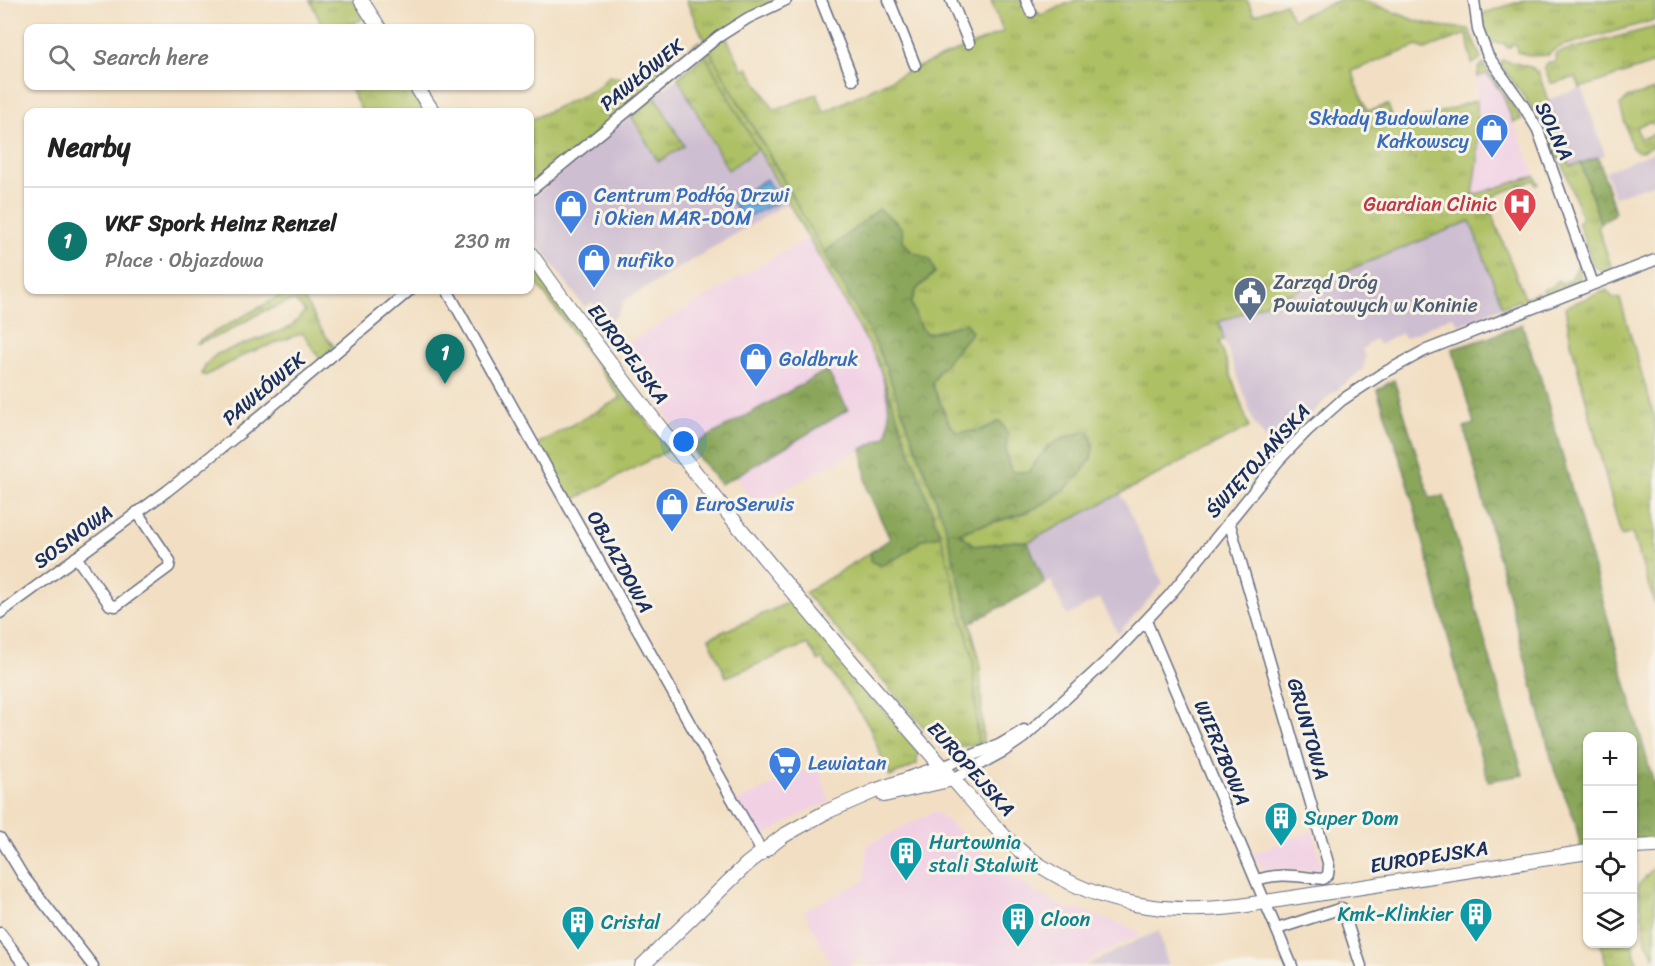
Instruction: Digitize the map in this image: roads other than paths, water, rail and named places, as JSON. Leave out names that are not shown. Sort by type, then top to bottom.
[{"type":"main road","points":[[361,0],[376,24]]},
{"type":"main road","points":[[419,90],[430,108]]},
{"type":"main road","name":"EUROPEJSKA","points":[[534,259],[602,353],[689,465],[833,640],[989,820],[1023,853],[1041,866],[1089,891],[1144,907],[1174,910],[1221,909],[1583,853]]},
{"type":"main road","name":"ŚWIĘTOJAŃSKA","points":[[642,966],[762,852],[806,822],[877,790],[942,767]]},
{"type":"main road","name":"ŚWIĘTOJAŃSKA","points":[[867,796],[883,795],[953,779]]},
{"type":"main road","points":[[1637,847],[1655,846]]},
{"type":"street","name":"PAWŁÓWEK","points":[[534,188],[712,41],[748,18],[786,0]]},
{"type":"street","points":[[822,0],[853,80]]},
{"type":"street","points":[[889,0],[915,65]]},
{"type":"street","points":[[951,0],[969,43]]},
{"type":"street","points":[[1026,0],[1031,12]]},
{"type":"street","name":"SOLNA","points":[[1474,0],[1478,30],[1488,56],[1538,129],[1593,284]]},
{"type":"street","name":"ŚWIĘTOJAŃSKA","points":[[953,779],[1023,738],[1112,656],[1146,621],[1279,460],[1307,430],[1342,400],[1432,347],[1655,260]]},
{"type":"street","name":"PAWŁÓWEK","points":[[167,491],[405,294]]},
{"type":"street","name":"OBJAZDOWA","points":[[449,294],[762,852]]},
{"type":"street","name":"SOSNOWA","points":[[0,613],[167,491]]},
{"type":"street","points":[[76,557],[110,605],[116,606],[169,567],[170,561],[137,512]]},
{"type":"street","name":"GRUNTOWA","points":[[1229,521],[1329,866],[1328,875],[1323,879],[1291,874],[1273,875],[1256,880]]},
{"type":"street","name":"WIERZBOWA","points":[[1146,621],[1292,966]]},
{"type":"street","name":"ŚWIĘTOJAŃSKA","points":[[942,767],[999,745],[1041,720]]},
{"type":"street","points":[[0,838],[23,876],[93,966]]},
{"type":"street","points":[[1277,929],[1342,908],[1361,966]]},
{"type":"street","points":[[0,933],[25,966]]},
{"type":"water","points":[[766,179],[777,196],[778,203],[744,218],[732,201]]},
{"type":"place","name":"Składy Budowlane Kałkowscy","points":[[1492,159]]},
{"type":"place","name":"Guardian Clinic","points":[[1520,233]]},
{"type":"place","name":"Centrum Podłóg Drzwi i Okien MAR-DOM","points":[[571,235]]},
{"type":"place","name":"nufiko","points":[[594,289]]},
{"type":"place","name":"Zarząd Dróg Powiatowych w Koninie","points":[[1250,322]]},
{"type":"place","name":"VKF Spork Heinz Renzel","points":[[445,384]]},
{"type":"place","name":"Goldbruk","points":[[756,388]]},
{"type":"place","name":"EuroSerwis","points":[[672,533]]},
{"type":"place","name":"Lewiatan","points":[[785,792]]},
{"type":"place","name":"Super Dom","points":[[1281,847]]},
{"type":"place","name":"Hurtownia stali Stalwit","points":[[906,882]]},
{"type":"place","name":"Kmk-Klinkier","points":[[1476,943]]},
{"type":"place","name":"Cloon","points":[[1018,948]]},
{"type":"place","name":"Cristal","points":[[578,951]]}]
